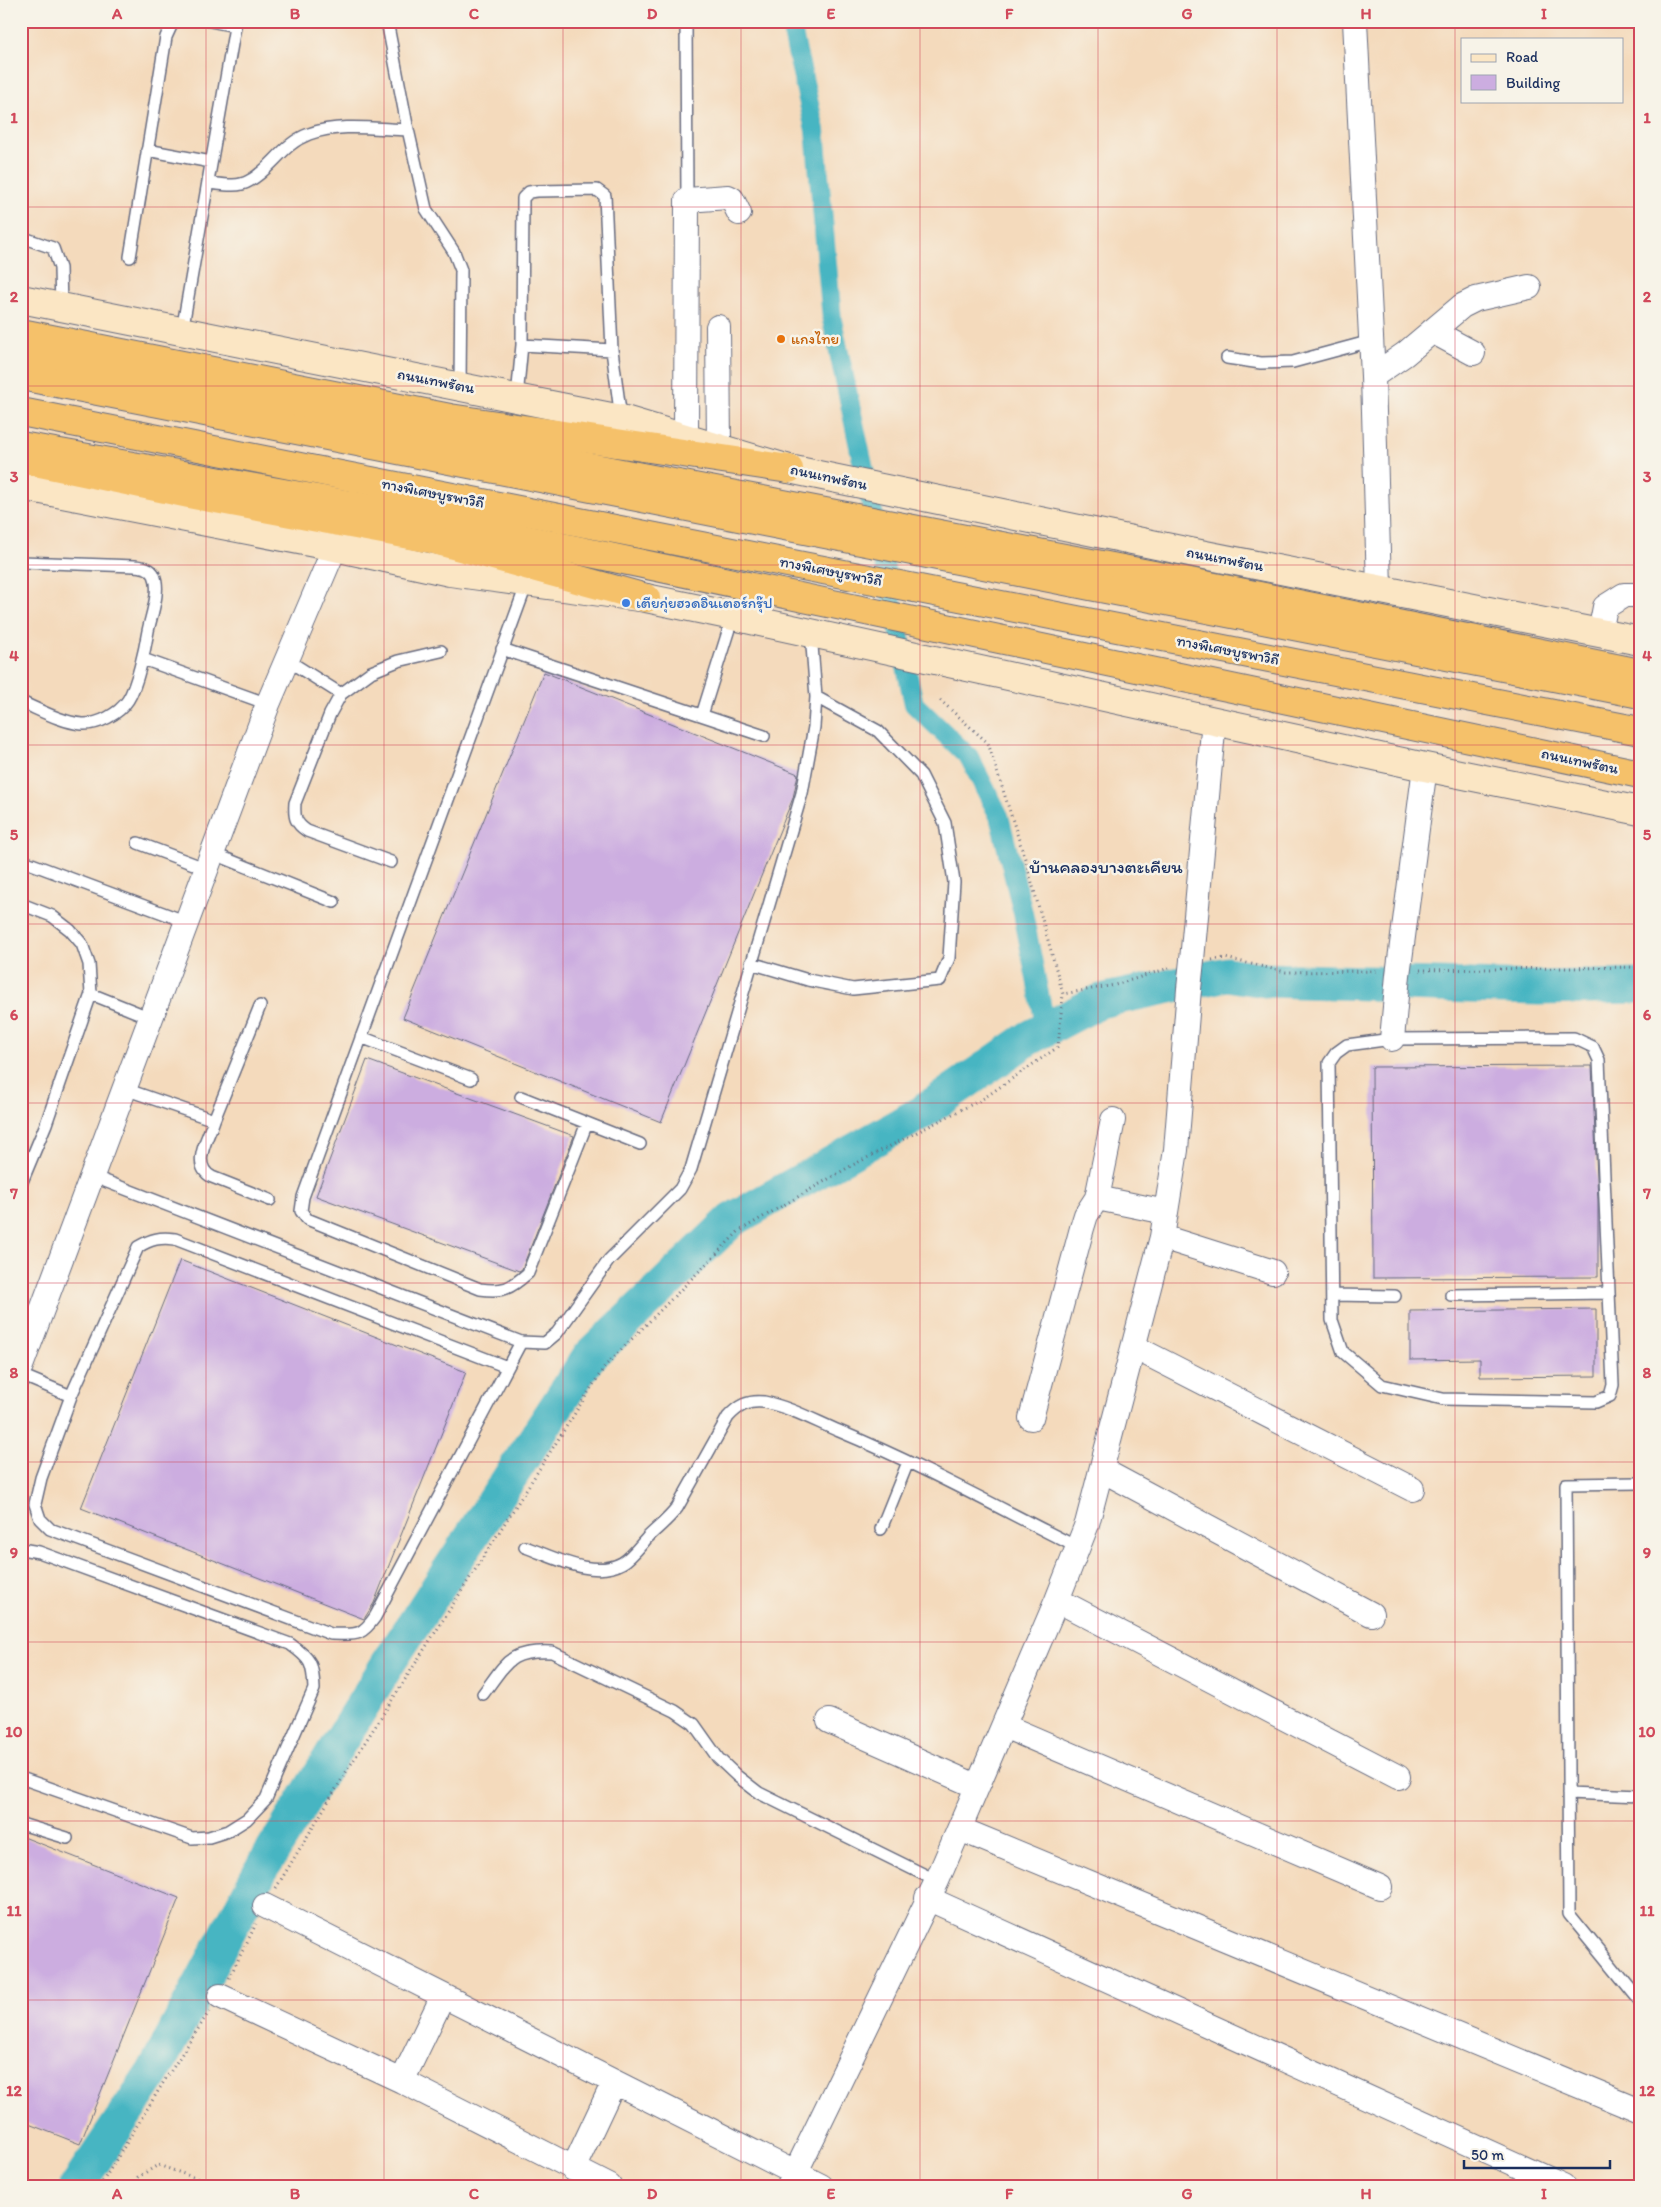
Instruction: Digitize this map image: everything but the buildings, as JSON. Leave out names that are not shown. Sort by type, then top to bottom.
[{"type":"highway","points":[[21,333],[450,418],[789,469]]},
{"type":"highway","name":"ถนนเทพรัตน","points":[[21,358],[1185,581],[1640,673]]},
{"type":"highway","points":[[21,376],[1640,694]]},
{"type":"highway","name":"ทางพิเศษบูรพาวิถี","points":[[21,412],[1640,731]]},
{"type":"highway","name":"ถนนเทพรัตน","points":[[21,446],[439,521],[1640,774]]},
{"type":"highway","points":[[21,458],[194,495],[431,539],[646,598]]},
{"type":"main road","name":"ถนนเทพรัตน","points":[[21,299],[621,419],[789,469],[1190,552],[1640,641]]},
{"type":"main road","points":[[21,486],[336,547],[450,572],[646,598],[1425,767],[1640,811]]},
{"type":"street","points":[[1355,21],[1372,341],[1379,588]]},
{"type":"street","points":[[686,437],[686,200],[728,197],[732,199],[739,213]]},
{"type":"street","points":[[1373,376],[1462,306],[1476,299],[1529,287]]},
{"type":"street","points":[[718,327],[720,448]]},
{"type":"street","points":[[1432,331],[1474,353]]},
{"type":"street","points":[[23,1355],[92,1176],[268,704],[336,547]]},
{"type":"street","points":[[1600,633],[1605,606],[1624,595],[1640,595]]},
{"type":"street","points":[[792,2179],[960,1829],[976,1786],[1004,1726],[1079,1548],[1087,1524],[1162,1236],[1176,1150],[1188,989],[1214,720]]},
{"type":"street","points":[[1392,1040],[1425,767]]},
{"type":"street","points":[[1031,1418],[1082,1228],[1086,1215],[1097,1198],[1112,1120]]},
{"type":"street","points":[[1097,1198],[1166,1212]]},
{"type":"street","points":[[1162,1236],[1273,1272]]},
{"type":"street","points":[[1134,1347],[1412,1489]]},
{"type":"street","points":[[1102,1470],[1371,1614]]},
{"type":"street","points":[[1057,1600],[1398,1777]]},
{"type":"street","points":[[829,1721],[976,1786]]},
{"type":"street","points":[[1004,1726],[1380,1887]]},
{"type":"street","points":[[960,1829],[1640,2110]]},
{"type":"street","points":[[932,1890],[1563,2186]]},
{"type":"street","points":[[265,1906],[614,2082],[792,2179],[821,2186]]},
{"type":"street","points":[[220,1996],[402,2081],[609,2186]]},
{"type":"street","points":[[402,2081],[443,1996]]},
{"type":"street","points":[[573,2168],[614,2082]]},
{"type":"lane","points":[[130,256],[166,37],[172,24],[177,21]]},
{"type":"lane","points":[[182,331],[235,23],[210,21]]},
{"type":"lane","points":[[387,21],[408,130],[426,209],[454,252],[461,270],[460,386]]},
{"type":"lane","points":[[686,21],[686,200]]},
{"type":"lane","points":[[208,183],[232,185],[249,182],[293,142],[308,134],[326,129],[408,130]]},
{"type":"lane","points":[[148,150],[211,162]]},
{"type":"lane","points":[[517,397],[522,345],[523,198],[528,192],[537,191],[597,190],[605,196],[612,350],[621,419]]},
{"type":"lane","points":[[21,237],[53,248],[60,268],[62,307]]},
{"type":"lane","points":[[1227,358],[1261,363],[1293,362],[1372,341]]},
{"type":"lane","points":[[522,345],[612,350]]},
{"type":"lane","points":[[21,562],[148,568],[153,573],[156,592],[143,659],[128,700],[113,714],[102,720],[83,724],[70,721],[21,702]]},
{"type":"lane","points":[[526,583],[303,1197],[301,1211],[307,1220],[480,1289],[499,1291],[513,1286],[528,1273],[587,1123]]},
{"type":"lane","points":[[702,715],[733,616]]},
{"type":"lane","points":[[92,1176],[521,1342],[545,1343],[558,1333],[610,1260],[680,1189],[691,1169],[802,793],[814,727],[816,697],[811,633]]},
{"type":"lane","points":[[502,649],[764,736]]},
{"type":"lane","points":[[391,862],[307,831],[298,825],[294,816],[295,803],[330,714],[342,694],[371,672],[398,661],[441,652]]},
{"type":"lane","points":[[143,659],[268,704]]},
{"type":"lane","points":[[287,660],[342,694]]},
{"type":"lane","points":[[751,963],[808,980],[853,988],[940,980],[950,958],[954,882],[945,823],[929,791],[920,775],[878,731],[816,697]]},
{"type":"lane","points":[[138,842],[210,861],[334,902]]},
{"type":"lane","points":[[21,860],[187,922]]},
{"type":"lane","points":[[21,904],[52,916],[70,930],[82,944],[89,964],[91,994],[46,1124],[21,1184]]},
{"type":"lane","points":[[91,994],[151,1018]]},
{"type":"lane","points":[[260,1006],[200,1159],[201,1168],[205,1173],[270,1200]]},
{"type":"lane","points":[[361,1037],[471,1080]]},
{"type":"lane","points":[[1574,1038],[1593,1047],[1599,1060],[1613,1385],[1610,1396],[1596,1402],[1443,1399],[1382,1385],[1343,1352],[1332,1320],[1329,1063],[1336,1053],[1347,1045],[1392,1040],[1574,1038]]},
{"type":"lane","points":[[125,1088],[214,1120]]},
{"type":"lane","points":[[521,1097],[640,1144]]},
{"type":"lane","points":[[507,1367],[175,1239],[160,1237],[138,1247],[71,1396],[41,1478],[35,1504],[40,1520],[50,1529],[331,1634],[354,1634],[366,1631],[521,1342]]},
{"type":"lane","points":[[1451,1294],[1608,1293]]},
{"type":"lane","points":[[1332,1296],[1395,1296]]},
{"type":"lane","points":[[21,1375],[71,1396]]},
{"type":"lane","points":[[526,1547],[583,1567],[602,1570],[623,1563],[651,1534],[667,1522],[677,1508],[728,1417],[737,1407],[748,1402],[763,1402],[781,1407],[884,1450],[1079,1548]]},
{"type":"lane","points":[[881,1529],[908,1462]]},
{"type":"lane","points":[[1640,1484],[1566,1484],[1569,1914],[1640,2001]]},
{"type":"lane","points":[[21,1549],[40,1552],[290,1644],[307,1657],[314,1675],[314,1689],[266,1799],[247,1819],[228,1830],[209,1837],[192,1838],[21,1778]]},
{"type":"lane","points":[[483,1694],[505,1665],[518,1655],[530,1651],[552,1652],[675,1710],[694,1724],[718,1758],[759,1793],[932,1890]]},
{"type":"lane","points":[[1568,1793],[1640,1796]]},
{"type":"lane","points":[[21,1824],[67,1838]]},
{"type":"path","points":[[940,700],[988,743],[1027,865],[1063,994],[1115,985],[1192,962],[1225,958],[1286,972],[1398,978],[1640,967]]},
{"type":"path","points":[[132,2186],[138,2177],[158,2165],[219,2186]]},
{"type":"waterway","points":[[790,21],[815,130],[832,320],[914,704],[969,757],[999,816],[1023,913],[1046,1029]]},
{"type":"waterway","points":[[77,2186],[153,2073],[261,1870],[389,1662],[588,1358],[732,1220],[921,1113],[1029,1038],[1100,1001],[1227,974],[1265,980],[1539,988],[1640,986]]},
{"type":"place","name":"แกงไทย","points":[[781,339]]},
{"type":"place","name":"เตียกุ่ยฮวดอินเตอร์กรุ๊ป","points":[[626,603]]},
{"type":"district","name":"บ้านคลองบางตะเคียน","points":[[1106,867]]}]
